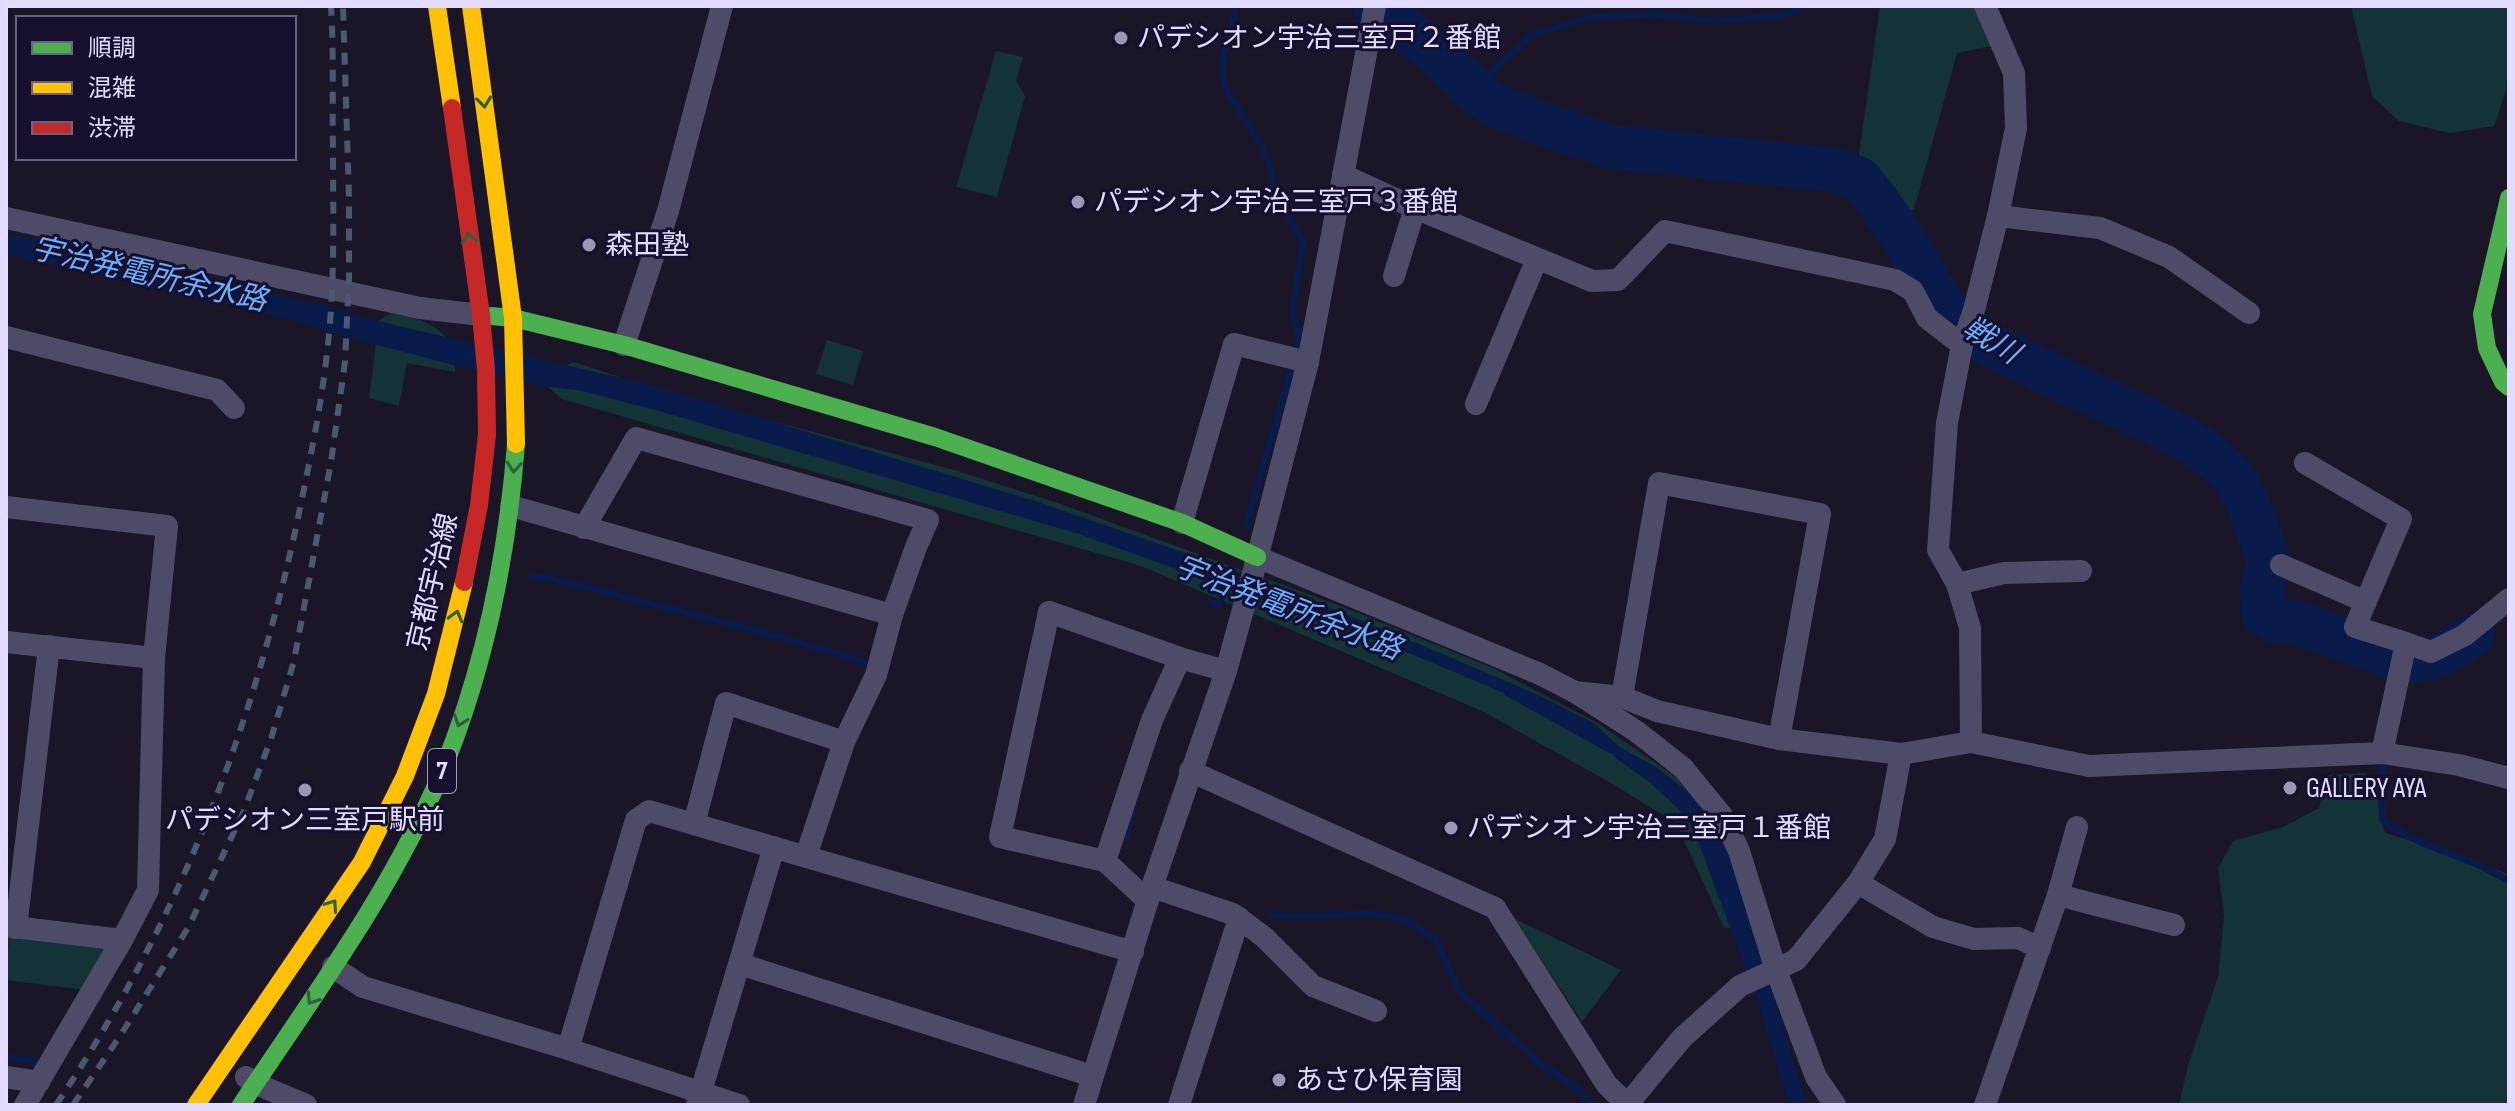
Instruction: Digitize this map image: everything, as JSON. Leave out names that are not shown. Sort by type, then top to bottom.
[{"type":"main road","name":"京都宇治線","points":[[196,1105],[362,862],[405,776],[436,694],[461,598],[479,505],[487,435],[486,382],[482,323],[437,6]]},
{"type":"main road","name":"7","points":[[241,1105],[391,874],[441,774],[481,662],[500,577],[511,506],[517,434],[513,318],[471,6]]},
{"type":"main road","points":[[2509,198],[2482,314],[2487,348],[2503,382],[2509,387]]},
{"type":"main road","points":[[482,323],[513,318],[624,345],[935,437],[1182,523],[1256,563]]},
{"type":"street","points":[[624,345],[668,211],[722,6]]},
{"type":"street","points":[[1971,742],[1970,628],[1957,584],[1938,550],[1947,423],[1966,334],[1998,216],[2016,128],[2014,73],[1985,6]]},
{"type":"street","points":[[1084,1105],[1190,771],[1226,671],[1256,563],[1299,360],[1343,175],[1373,12]]},
{"type":"street","points":[[1343,175],[1592,281],[1618,280],[1665,231],[1895,280],[1913,291],[1927,318],[1966,334]]},
{"type":"street","points":[[1394,276],[1415,208]]},
{"type":"street","points":[[1998,216],[2100,228],[2169,257],[2249,313]]},
{"type":"street","points":[[6,218],[482,323]]},
{"type":"street","points":[[1476,404],[1537,259]]},
{"type":"street","points":[[6,337],[217,390],[234,408]]},
{"type":"street","points":[[1182,523],[1234,344],[1299,360]]},
{"type":"street","points":[[584,528],[636,438],[928,520],[892,615],[876,675],[844,742],[806,856]]},
{"type":"street","points":[[2305,463],[2401,519],[2355,627],[2404,654],[2431,652],[2465,635],[2509,599]]},
{"type":"street","points":[[1622,697],[1659,483],[1820,514],[1779,739]]},
{"type":"street","points":[[511,506],[892,615]]},
{"type":"street","points":[[6,507],[167,526],[154,658],[148,890],[25,1105]]},
{"type":"street","points":[[1256,563],[1524,667],[1575,692],[1636,731],[1683,768],[1723,817],[1739,851],[1776,970],[1816,1077],[1835,1105]]},
{"type":"street","points":[[2281,565],[2366,602]]},
{"type":"street","points":[[1957,584],[2004,573],[2081,571]]},
{"type":"street","points":[[1226,671],[1049,612],[1000,837],[1105,861],[1150,894],[1233,914],[1264,937],[1313,986],[1376,1011]]},
{"type":"street","points":[[6,642],[154,658]]},
{"type":"street","points":[[49,646],[11,927],[122,940]]},
{"type":"street","points":[[2382,753],[2404,654]]},
{"type":"street","points":[[1105,861],[1152,720],[1180,658]]},
{"type":"street","points":[[1575,692],[1622,697],[1657,711],[1779,739],[1901,754],[1971,742],[2089,766],[2382,753],[2459,765],[2509,778]]},
{"type":"street","points":[[694,824],[726,703],[844,742]]},
{"type":"street","points":[[1190,771],[1495,908],[1607,1085],[1628,1105],[1682,1038],[1740,986],[1796,960],[1858,883],[1885,839],[1901,754]]},
{"type":"street","points":[[568,1049],[636,820],[649,811],[1133,952]]},
{"type":"street","points":[[1985,1105],[2058,895],[2077,827]]},
{"type":"street","points":[[698,1099],[774,847]]},
{"type":"street","points":[[1858,883],[1933,927],[1974,939],[2018,938],[2040,948]]},
{"type":"street","points":[[2058,895],[2174,925]]},
{"type":"street","points":[[1179,1105],[1239,918]]},
{"type":"street","points":[[740,964],[1092,1076]]},
{"type":"street","points":[[333,967],[363,987],[568,1049],[698,1099],[739,1105]]},
{"type":"street","points":[[226,1062],[256,1084],[306,1105]]},
{"type":"street","points":[[6,1077],[39,1082]]},
{"type":"green space","points":[[1880,6],[1979,6],[1996,45],[1957,53],[1914,209],[1896,216],[1857,169]]},
{"type":"green space","points":[[2351,6],[2509,6],[2506,90],[2494,126],[2450,133],[2399,121],[2372,96]]},
{"type":"green space","points":[[996,51],[1023,57],[1016,81],[1025,96],[997,197],[956,187]]},
{"type":"green space","points":[[393,312],[421,320],[438,329],[450,343],[455,360],[455,372],[407,363],[399,406],[369,398],[379,320]]},
{"type":"green space","points":[[827,340],[863,351],[853,385],[816,374]]},
{"type":"green space","points":[[574,362],[665,392],[954,470],[1055,502],[1341,606],[1493,668],[1596,722],[1676,777],[1709,824],[1751,926],[1724,928],[1676,823],[1482,711],[1141,566],[562,399],[548,387],[566,366]]},
{"type":"green space","points":[[2364,773],[2383,787],[2380,817],[2385,833],[2471,859],[2509,875],[2509,1105],[2179,1105],[2188,1065],[2218,977],[2224,916],[2218,868],[2233,841],[2283,827],[2319,808],[2329,775]]},
{"type":"green space","points":[[1515,919],[1621,970],[1582,1022]]},
{"type":"green space","points":[[9,934],[107,946],[85,990],[6,980]]},
{"type":"water","points":[[6,233],[331,307],[356,316],[660,387],[1038,502],[1240,572],[1545,698],[1595,724],[1621,748],[1656,767],[1677,783],[1704,808],[1729,851],[1807,1105],[1789,1105],[1758,1002],[1693,828],[1677,807],[1591,735],[1549,712],[1409,653],[1079,534],[659,411],[578,390],[548,387],[481,372],[289,319],[6,254]]},
{"type":"waterway","points":[[1237,6],[1223,62],[1223,79],[1227,91],[1261,145],[1269,162],[1273,188],[1303,243],[1292,311],[1299,337],[1297,350],[1246,526]]},
{"type":"waterway","name":"戦川","points":[[1375,6],[1435,52],[1494,105],[1557,129],[1614,147],[1836,170],[1860,179],[1908,246],[1954,319],[1990,345],[2168,430],[2207,452],[2233,476],[2249,505],[2269,561],[2262,590],[2263,614],[2277,622],[2293,621],[2400,660],[2420,660],[2438,655],[2473,635]]},
{"type":"waterway","points":[[1473,89],[1533,34],[1593,17],[1656,14],[1714,21],[1785,15],[1802,6]]},
{"type":"waterway","points":[[1212,602],[1219,605],[1230,568]]},
{"type":"waterway","points":[[532,576],[577,584],[869,664]]},
{"type":"waterway","name":"宇治発電所余水路","points":[[1508,693],[1609,749]]},
{"type":"waterway","points":[[2383,765],[2383,820],[2414,839],[2479,865],[2509,881]]},
{"type":"waterway","points":[[1126,837],[1133,808]]},
{"type":"waterway","points":[[1272,914],[1292,917],[1368,913],[1405,919],[1435,939],[1460,992],[1541,1064],[1578,1089],[1591,1105]]},
{"type":"waterway","points":[[6,1057],[34,1061]]},
{"type":"railway","points":[[56,1105],[138,968],[205,826],[257,678],[278,601],[315,434],[330,320],[333,272],[331,6]]},
{"type":"railway","points":[[73,1105],[188,928],[243,813],[271,739],[294,661],[331,462],[345,362],[349,197],[343,6]]},
{"type":"traffic: fast","points":[[2509,198],[2482,314],[2487,348],[2503,382],[2509,387]]},
{"type":"traffic: fast","points":[[491,316],[513,318],[624,345],[935,437],[1182,523],[1257,557]]},
{"type":"traffic: fast","points":[[241,1105],[374,902],[421,818],[441,774],[470,694],[492,612],[507,529],[516,444]]},
{"type":"traffic: slow","points":[[437,6],[452,108]]},
{"type":"traffic: slow","points":[[471,6],[513,318],[516,444]]},
{"type":"traffic: slow","points":[[196,1105],[362,862],[405,776],[436,694],[464,582]]},
{"type":"traffic: jam","points":[[452,108],[486,370],[487,435],[479,505],[464,582]]},
{"type":"place","name":"パデシオン宇治三室戸２番館","points":[[1121,38]]},
{"type":"place","name":"パデシオン宇治三室戸３番館","points":[[1078,202]]},
{"type":"place","name":"森田塾","points":[[589,245]]},
{"type":"place","name":"GALLERY AYA","points":[[2290,788]]},
{"type":"place","name":"パデシオン三室戸駅前","points":[[305,790]]},
{"type":"place","name":"パデシオン宇治三室戸１番館","points":[[1451,828]]},
{"type":"place","name":"あさひ保育園","points":[[1279,1080]]}]
